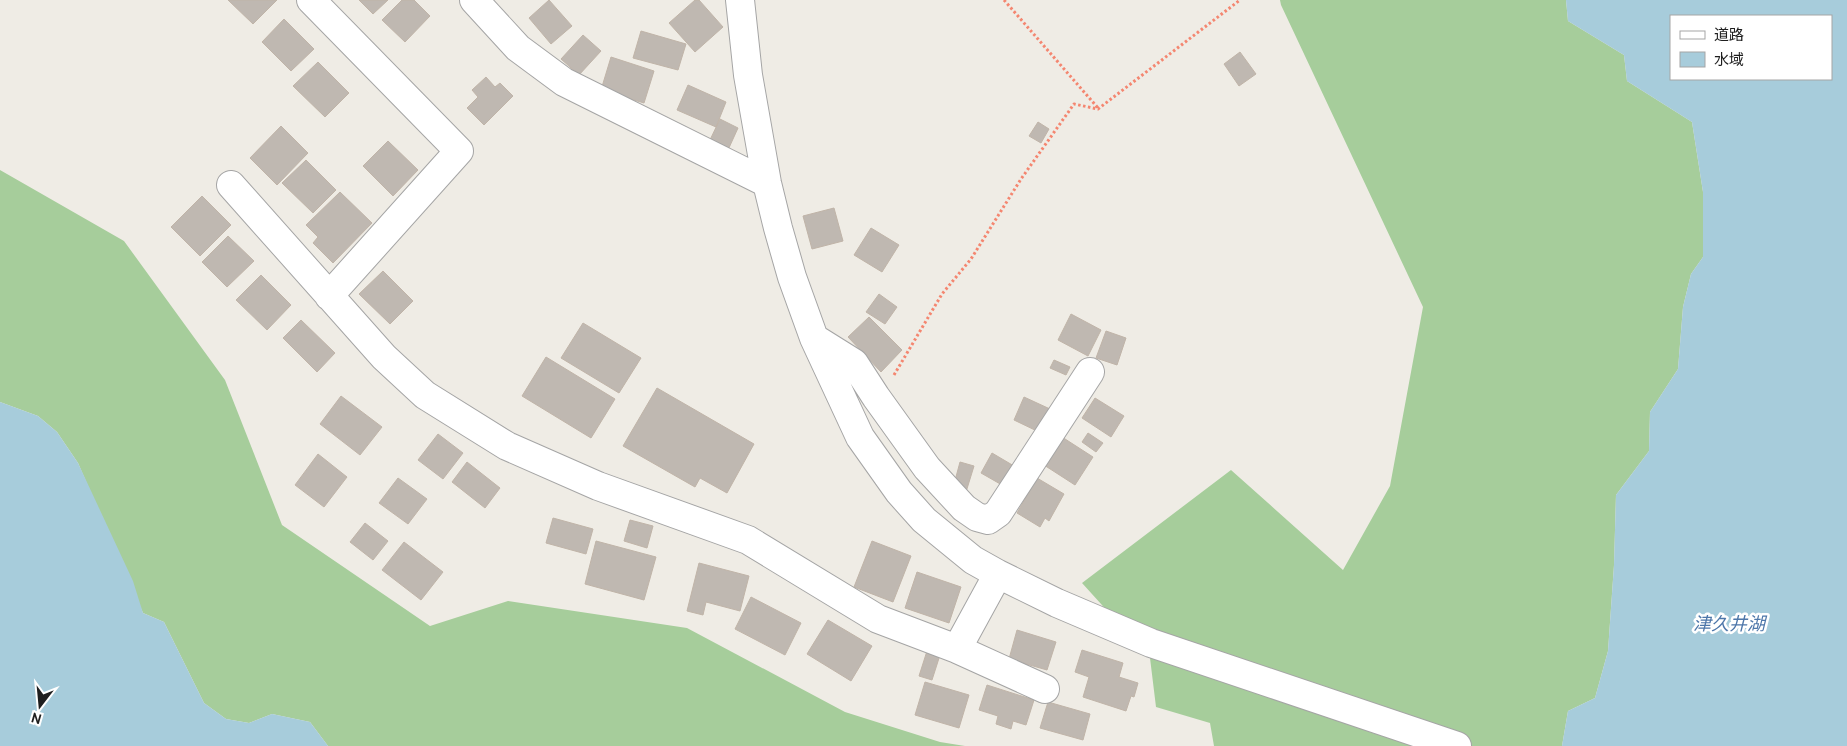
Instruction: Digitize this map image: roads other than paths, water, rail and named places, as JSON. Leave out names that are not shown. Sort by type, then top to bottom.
[{"type":"street","points":[[311,0],[459,150],[330,296]]},
{"type":"street","points":[[474,0],[518,48],[564,82],[767,183]]},
{"type":"street","points":[[740,0],[748,75],[767,183],[790,269],[814,338],[860,437],[894,486],[924,520],[951,544],[973,560],[998,574],[1057,603],[1151,643],[1457,746]]},
{"type":"street","points":[[231,185],[384,357],[425,395],[507,446],[598,486],[748,540],[878,619],[957,649],[1045,689]]},
{"type":"street","points":[[814,338],[854,363],[927,468],[964,508],[977,517],[988,520],[998,513],[1090,372]]},
{"type":"street","points":[[957,649],[998,574]]},
{"type":"water","name":"津久井湖","points":[[1566,0],[1847,0],[1847,746],[1562,746],[1568,711],[1595,698],[1608,651],[1614,565],[1616,495],[1649,451],[1650,412],[1678,369],[1683,307],[1691,274],[1703,257],[1703,192],[1692,122],[1627,81],[1624,55],[1568,21]]},
{"type":"water","points":[[0,402],[38,416],[57,432],[78,463],[133,581],[143,613],[164,622],[204,703],[226,719],[249,723],[272,714],[310,722],[328,746],[0,746]]}]
